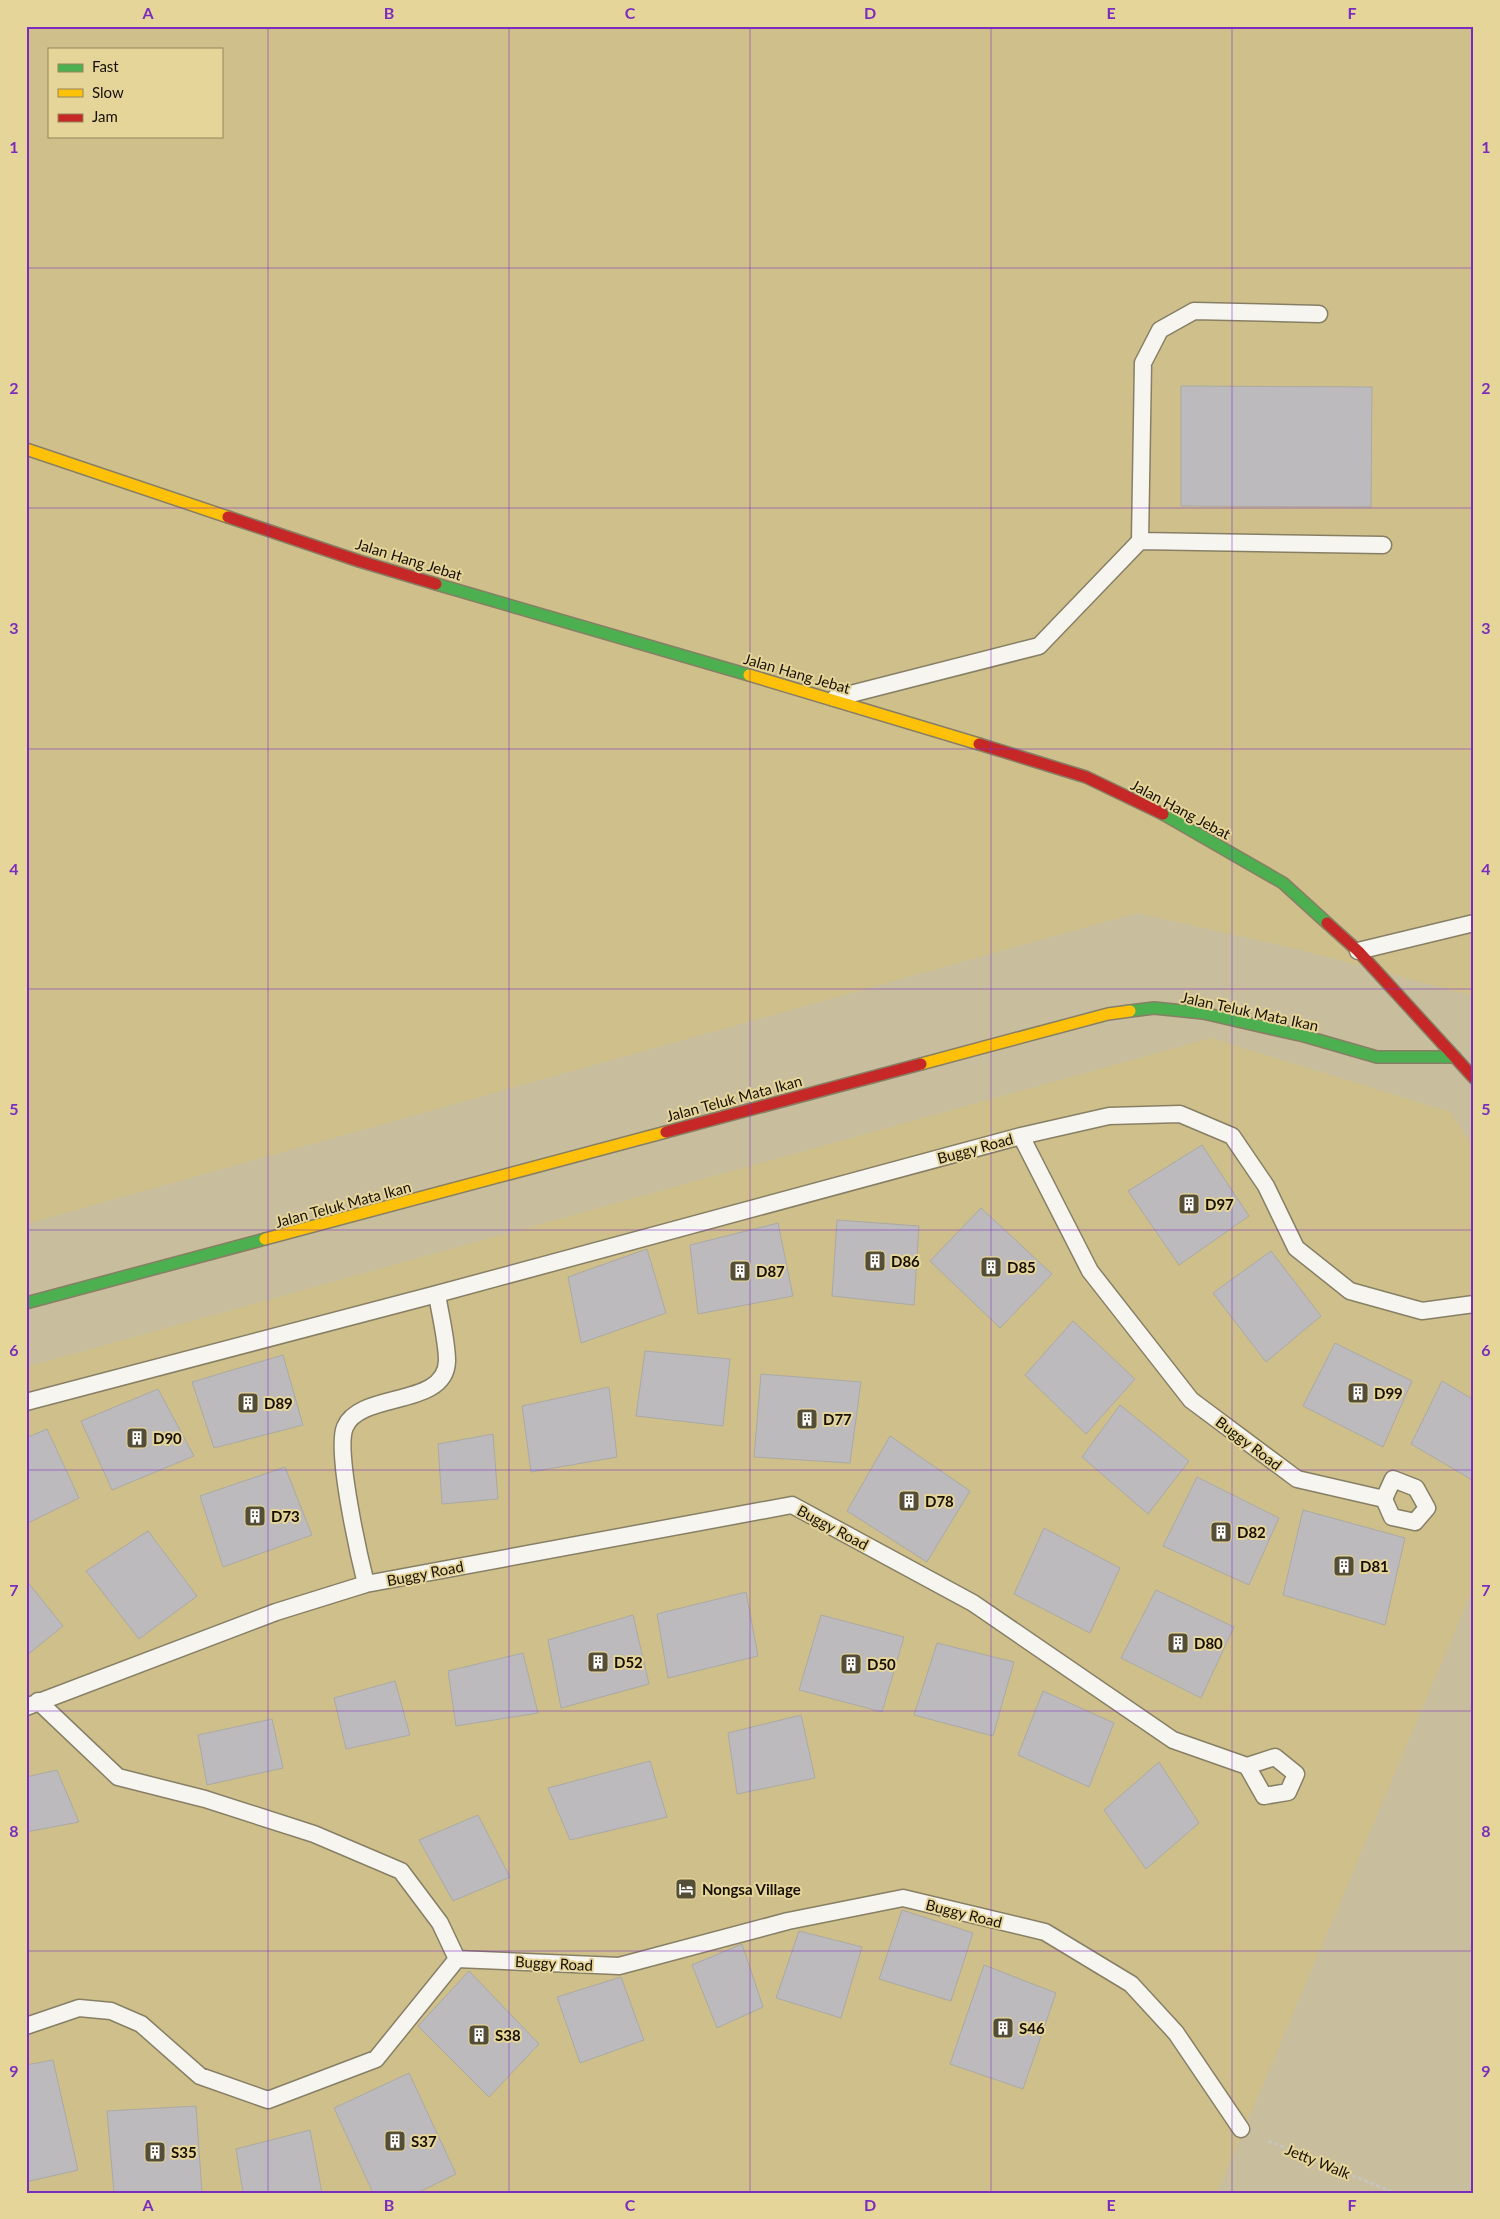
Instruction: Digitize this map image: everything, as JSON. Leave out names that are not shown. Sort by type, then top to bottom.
[{"type":"street","name":"Jalan Hang Jebat","points":[[26,449],[359,561],[832,699],[1086,777],[1158,811],[1283,883],[1358,951],[1474,1078]]},
{"type":"street","name":"Jalan Teluk Mata Ikan","points":[[26,1303],[1108,1014],[1154,1008],[1203,1013],[1304,1036],[1377,1056],[1455,1057]]},
{"type":"lane","points":[[832,699],[1039,646],[1140,541],[1142,363],[1160,330],[1194,311],[1318,314]]},
{"type":"lane","points":[[1140,541],[1383,545]]},
{"type":"lane","points":[[1358,951],[1474,923]]},
{"type":"lane","name":"Buggy Road","points":[[26,1402],[437,1294],[1021,1136],[1110,1116],[1180,1114],[1232,1136],[1266,1186],[1296,1248],[1350,1291],[1422,1310],[1474,1304]]},
{"type":"lane","name":"Buggy Road","points":[[1021,1136],[1090,1271],[1191,1400],[1297,1479],[1384,1499]]},
{"type":"lane","name":"Buggy Road","points":[[366,1584],[346,1480],[344,1428],[360,1411],[424,1391],[435,1385],[444,1374],[447,1362],[437,1294]]},
{"type":"lane","name":"Buggy Road","points":[[1241,2129],[1176,2033],[1131,1984],[1045,1932],[902,1898],[788,1922],[619,1966],[458,1959],[440,1923],[400,1871],[314,1834],[206,1798],[118,1777],[32,1704],[276,1612],[366,1584],[792,1505],[973,1603],[1173,1740],[1247,1766]]},
{"type":"lane","points":[[26,2026],[79,2008],[111,2011],[142,2024],[200,2076],[268,2100],[376,2059],[458,1959]]},
{"type":"path","name":"Jetty Walk","points":[[1241,2129],[1395,2193]]},
{"type":"shaded area","points":[[26,26],[1474,26],[1474,996],[1301,950],[1137,913],[26,1224]]},
{"type":"shaded area","name":"Nongsa Village","points":[[1211,1038],[1450,1112],[1474,1148],[1474,1586],[1217,2193],[26,2193],[26,1367]]},
{"type":"building","points":[[1181,386],[1372,387],[1371,507],[1181,506]]},
{"type":"building","name":"D97","points":[[1202,1145],[1249,1216],[1179,1265],[1128,1191]]},
{"type":"building","name":"D85","points":[[981,1208],[1052,1274],[1000,1328],[930,1261]]},
{"type":"building","name":"D86","points":[[837,1220],[919,1226],[914,1305],[832,1296]]},
{"type":"building","name":"D87","points":[[778,1223],[793,1296],[698,1314],[690,1245]]},
{"type":"building","points":[[647,1249],[666,1313],[581,1343],[568,1277]]},
{"type":"building","points":[[1271,1251],[1321,1316],[1266,1362],[1213,1293]]},
{"type":"building","points":[[1073,1321],[1135,1379],[1086,1434],[1025,1375]]},
{"type":"building","name":"D99","points":[[1335,1343],[1412,1381],[1383,1447],[1303,1406]]},
{"type":"building","points":[[645,1351],[730,1359],[723,1426],[636,1416]]},
{"type":"building","name":"D89","points":[[283,1355],[303,1425],[214,1448],[192,1382]]},
{"type":"building","name":"D77","points":[[761,1374],[861,1382],[850,1463],[754,1457]]},
{"type":"building","points":[[1442,1381],[1474,1400],[1474,1481],[1411,1444]]},
{"type":"building","points":[[609,1387],[617,1457],[531,1472],[522,1406]]},
{"type":"building","name":"D90","points":[[158,1389],[194,1456],[112,1490],[81,1421]]},
{"type":"building","points":[[1120,1405],[1189,1461],[1148,1514],[1082,1457]]},
{"type":"building","points":[[47,1429],[79,1498],[26,1524],[26,1438]]},
{"type":"building","points":[[493,1434],[498,1499],[442,1504],[438,1444]]},
{"type":"building","name":"D78","points":[[890,1436],[970,1491],[927,1562],[847,1511]]},
{"type":"building","name":"D73","points":[[285,1467],[312,1535],[223,1567],[200,1496]]},
{"type":"building","name":"D82","points":[[1197,1477],[1279,1518],[1249,1585],[1163,1546]]},
{"type":"building","name":"D81","points":[[1303,1510],[1405,1538],[1385,1625],[1283,1595]]},
{"type":"building","points":[[1044,1528],[1120,1568],[1090,1633],[1014,1594]]},
{"type":"building","points":[[148,1531],[197,1596],[139,1639],[86,1571]]},
{"type":"building","points":[[26,1580],[63,1626],[26,1656]]},
{"type":"building","name":"D80","points":[[1156,1590],[1234,1627],[1201,1698],[1121,1658]]},
{"type":"building","points":[[746,1592],[758,1656],[668,1678],[657,1614]]},
{"type":"building","name":"D52","points":[[633,1615],[649,1684],[561,1708],[548,1640]]},
{"type":"building","name":"D50","points":[[821,1615],[904,1637],[882,1712],[799,1690]]},
{"type":"building","points":[[937,1643],[1014,1662],[993,1736],[914,1715]]},
{"type":"building","points":[[523,1653],[538,1713],[456,1726],[448,1671]]},
{"type":"building","points":[[395,1681],[410,1735],[346,1749],[334,1698]]},
{"type":"building","points":[[1043,1691],[1114,1723],[1089,1787],[1018,1755]]},
{"type":"building","points":[[801,1715],[815,1778],[737,1794],[728,1733]]},
{"type":"building","points":[[272,1719],[283,1768],[207,1785],[198,1735]]},
{"type":"building","points":[[650,1761],[667,1817],[570,1840],[548,1788]]},
{"type":"building","points":[[1159,1762],[1199,1823],[1146,1869],[1104,1810]]},
{"type":"building","points":[[57,1770],[79,1822],[26,1832],[26,1777]]},
{"type":"building","points":[[478,1815],[510,1877],[453,1901],[419,1840]]},
{"type":"building","points":[[902,1910],[973,1933],[951,2001],[879,1979]]},
{"type":"building","points":[[799,1931],[862,1947],[841,2018],[776,1998]]},
{"type":"building","points":[[742,1944],[763,2007],[717,2028],[692,1965]]},
{"type":"building","name":"S46","points":[[984,1965],[1056,1993],[1023,2089],[950,2064]]},
{"type":"building","name":"S38","points":[[469,1971],[539,2044],[489,2097],[418,2026]]},
{"type":"building","points":[[621,1977],[644,2040],[580,2063],[557,1997]]},
{"type":"building","points":[[53,2060],[78,2170],[26,2182],[26,2065]]},
{"type":"building","name":"S37","points":[[409,2073],[456,2174],[417,2193],[373,2193],[334,2108]]},
{"type":"building","name":"S35","points":[[196,2106],[202,2193],[114,2193],[107,2111]]},
{"type":"building","points":[[310,2130],[322,2193],[243,2193],[236,2149]]},
{"type":"traffic: fast","points":[[436,584],[749,675]]},
{"type":"traffic: fast","points":[[1163,814],[1283,883],[1327,923]]},
{"type":"traffic: fast","points":[[1130,1011],[1154,1008],[1203,1013],[1304,1036],[1377,1057],[1455,1057]]},
{"type":"traffic: fast","points":[[26,1303],[265,1239]]},
{"type":"traffic: slow","points":[[26,449],[228,517]]},
{"type":"traffic: slow","points":[[749,675],[979,744]]},
{"type":"traffic: slow","points":[[921,1064],[1108,1014],[1130,1011]]},
{"type":"traffic: slow","points":[[265,1239],[666,1132]]},
{"type":"traffic: jam","points":[[228,517],[359,561],[436,584]]},
{"type":"traffic: jam","points":[[979,744],[1086,777],[1163,814]]},
{"type":"traffic: jam","points":[[1327,923],[1358,951],[1474,1078]]},
{"type":"traffic: jam","points":[[666,1132],[921,1064]]},
{"type":"place","name":"D97","points":[[1189,1204]]},
{"type":"place","name":"D86","points":[[875,1261]]},
{"type":"place","name":"D85","points":[[991,1267]]},
{"type":"place","name":"D87","points":[[740,1271]]},
{"type":"place","name":"D99","points":[[1358,1393]]},
{"type":"place","name":"D89","points":[[248,1403]]},
{"type":"place","name":"D77","points":[[807,1419]]},
{"type":"place","name":"D90","points":[[137,1438]]},
{"type":"place","name":"D78","points":[[909,1501]]},
{"type":"place","name":"D73","points":[[255,1516]]},
{"type":"place","name":"D82","points":[[1221,1532]]},
{"type":"place","name":"D81","points":[[1344,1566]]},
{"type":"place","name":"D80","points":[[1178,1643]]},
{"type":"place","name":"D52","points":[[598,1662]]},
{"type":"place","name":"D50","points":[[851,1664]]},
{"type":"place","name":"Nongsa Village","points":[[686,1889]]},
{"type":"place","name":"S46","points":[[1003,2028]]},
{"type":"place","name":"S38","points":[[479,2035]]},
{"type":"place","name":"S37","points":[[395,2141]]},
{"type":"place","name":"S35","points":[[155,2152]]}]
